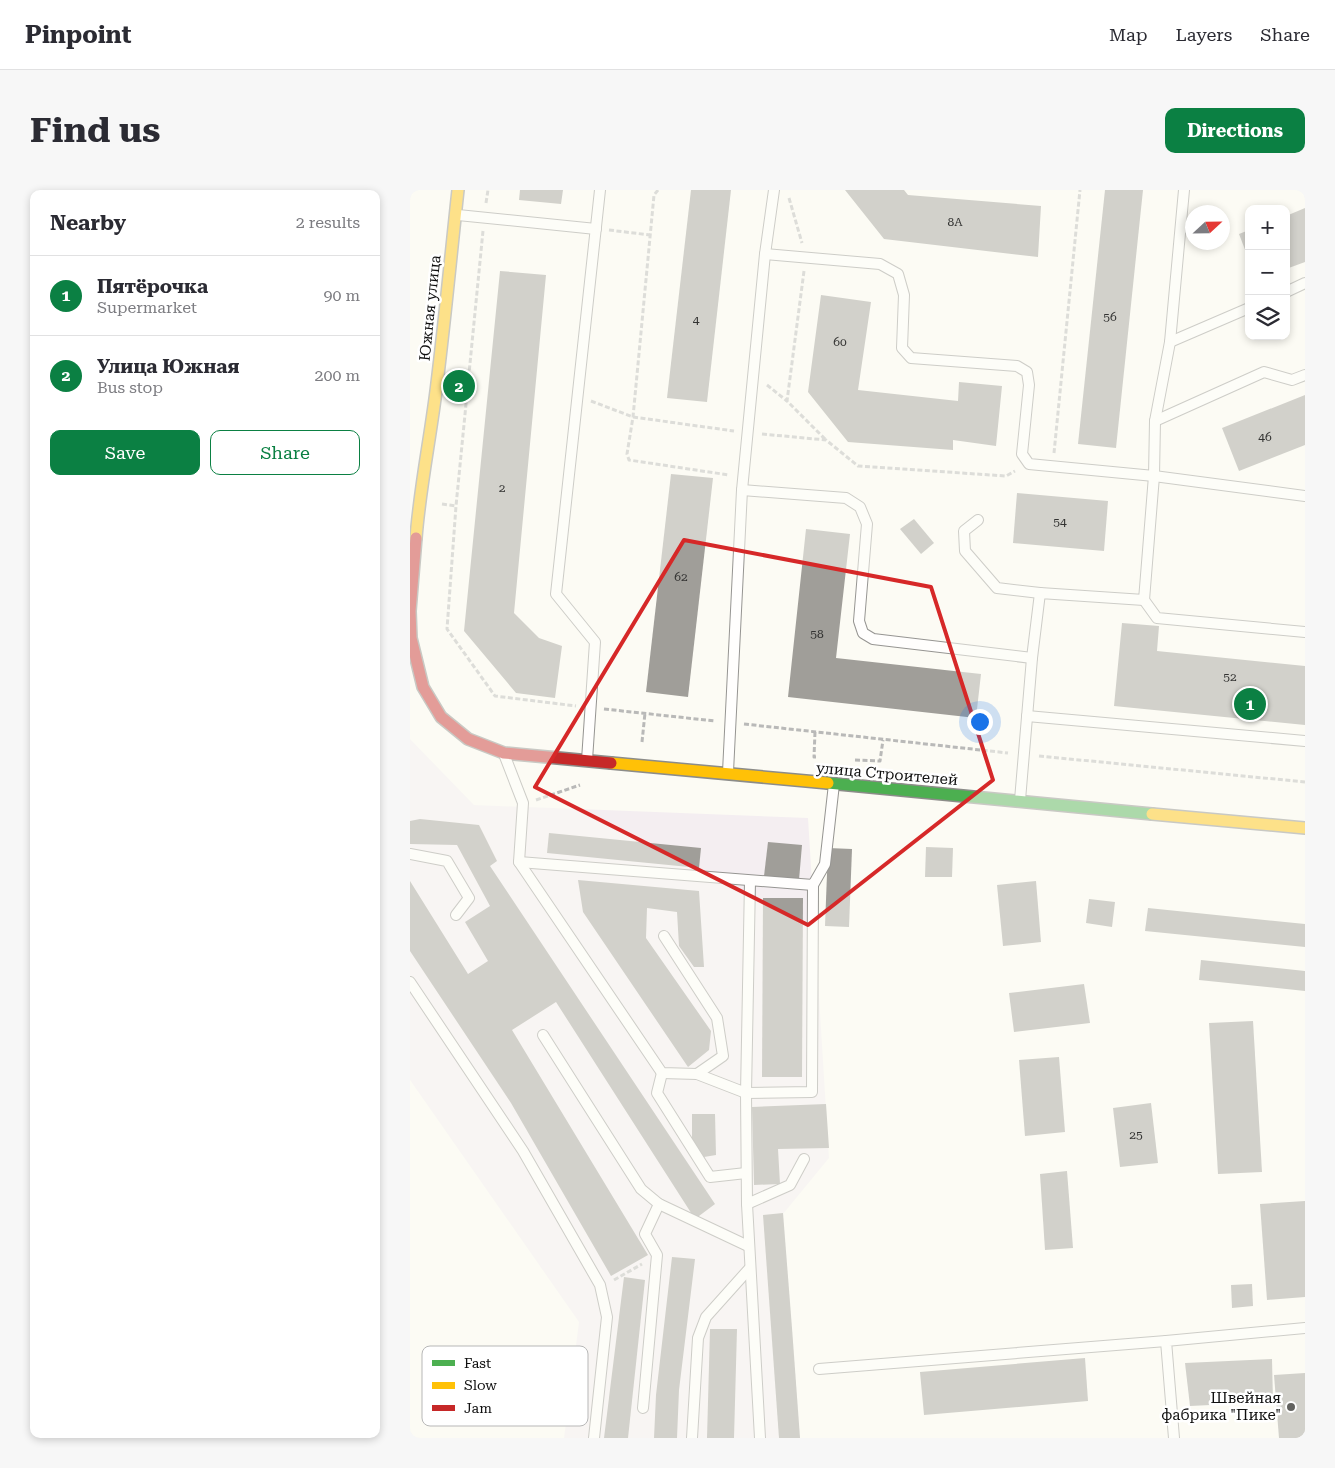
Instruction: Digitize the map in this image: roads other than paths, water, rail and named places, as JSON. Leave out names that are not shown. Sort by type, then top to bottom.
[{"type":"street","name":"Южная улица","points":[[458,190],[437,384],[418,509],[410,611],[410,638],[423,686],[441,717],[468,739]]},
{"type":"street","name":"улица Строителей","points":[[468,739],[504,753],[1305,828]]},
{"type":"lane","points":[[587,761],[595,642],[556,594],[600,190]]},
{"type":"lane","points":[[728,774],[742,490],[765,254],[774,190]]},
{"type":"lane","points":[[1184,190],[1170,342],[1155,421],[1154,476],[1144,600],[1157,618],[1305,632]]},
{"type":"lane","points":[[455,215],[596,229]]},
{"type":"lane","points":[[765,254],[880,264],[898,274],[904,295],[902,348],[911,358],[1017,366],[1027,372],[1030,385],[1022,454],[1029,464],[1154,476],[1305,496]]},
{"type":"lane","points":[[1290,290],[1305,284]]},
{"type":"lane","points":[[1170,342],[1245,310]]},
{"type":"lane","points":[[1155,421],[1264,372],[1292,380],[1305,375]]},
{"type":"lane","points":[[410,473],[424,475]]},
{"type":"lane","points":[[742,490],[846,498],[860,507],[867,524],[859,622],[863,633],[873,639],[1032,658]]},
{"type":"lane","points":[[978,520],[964,531],[965,551],[997,588],[1144,600]]},
{"type":"lane","points":[[1019,801],[1040,593]]},
{"type":"lane","points":[[410,688],[423,686]]},
{"type":"lane","points":[[1027,716],[1305,741]]},
{"type":"lane","points":[[504,753],[523,804],[519,862],[662,1074],[657,1093],[710,1177],[746,1173]]},
{"type":"lane","points":[[662,1074],[697,1074],[746,1093],[812,1092],[813,885],[825,864],[834,784]]},
{"type":"lane","points":[[410,854],[447,861],[469,898],[456,915]]},
{"type":"lane","points":[[519,862],[813,885]]},
{"type":"lane","points":[[750,881],[746,1173],[749,1270],[760,1438]]},
{"type":"lane","points":[[664,936],[717,1018],[723,1056],[697,1074]]},
{"type":"lane","points":[[410,982],[523,1151],[600,1284],[607,1317],[593,1436]]},
{"type":"lane","points":[[543,1035],[641,1189],[659,1204],[748,1246]]},
{"type":"lane","points":[[747,1204],[790,1185],[804,1159]]},
{"type":"lane","points":[[644,1408],[657,1255],[645,1234],[659,1204]]},
{"type":"lane","points":[[692,1438],[700,1331],[706,1317],[749,1270]]},
{"type":"lane","points":[[819,1369],[1305,1328]]},
{"type":"lane","points":[[1166,1341],[1174,1438]]},
{"type":"place","name":"Улица Южная","points":[[459,386]]},
{"type":"place","name":"Пятёрочка","points":[[1250,704]]},
{"type":"place","name":"Швейная фабрика \"Пике\"","points":[[1291,1407]]}]
